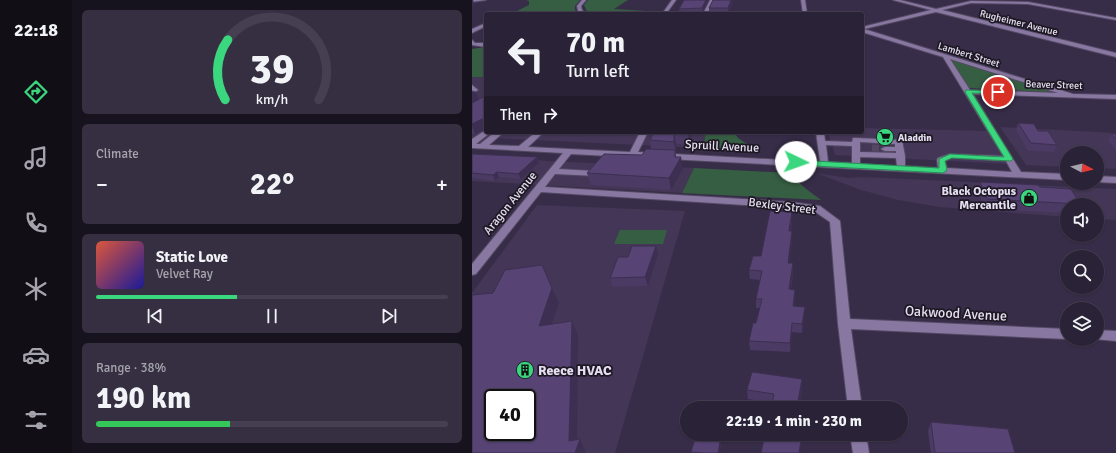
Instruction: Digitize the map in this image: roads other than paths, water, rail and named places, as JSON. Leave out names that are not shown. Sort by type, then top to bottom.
[{"type":"street","points":[[472,1],[484,0]]},
{"type":"street","points":[[581,12],[579,6],[584,0]]},
{"type":"street","points":[[665,12],[674,0]]},
{"type":"street","points":[[706,12],[712,0]]},
{"type":"street","points":[[802,0],[805,12]]},
{"type":"street","name":"Rugheimer Avenue","points":[[895,0],[1116,55]]},
{"type":"street","points":[[864,28],[971,1],[1028,3],[1116,19]]},
{"type":"street","points":[[1068,4],[1078,11]]},
{"type":"street","points":[[472,32],[484,25]]},
{"type":"street","name":"Lambert Street","points":[[864,30],[1071,95]]},
{"type":"street","points":[[472,42],[474,44],[484,45]]},
{"type":"street","points":[[944,56],[968,92],[1018,174]]},
{"type":"street","points":[[472,88],[475,90],[472,92]]},
{"type":"street","name":"Beaver Street","points":[[968,92],[1116,96]]},
{"type":"street","points":[[475,145],[485,134]]},
{"type":"street","points":[[475,145],[496,134]]},
{"type":"street","points":[[522,148],[538,134]]},
{"type":"street","points":[[633,154],[643,134]]},
{"type":"street","points":[[820,134],[824,164]]},
{"type":"street","points":[[821,143],[856,144],[899,142],[901,168]]},
{"type":"street","points":[[856,144],[872,148]]},
{"type":"street","points":[[856,144],[901,153]]},
{"type":"street","points":[[856,144],[856,166]]},
{"type":"street","name":"Spruill Avenue","points":[[475,145],[1060,177]]},
{"type":"street","points":[[885,149],[901,153]]},
{"type":"street","name":"Aragon Avenue","points":[[472,271],[569,151]]},
{"type":"street","points":[[943,170],[941,160],[950,156],[1009,159]]},
{"type":"street","points":[[552,171],[594,174]]},
{"type":"street","points":[[1104,179],[1116,180]]},
{"type":"street","name":"Bexley Street","points":[[538,189],[791,205],[817,208],[835,221],[844,324],[854,401]]},
{"type":"street","name":"Oakwood Avenue","points":[[844,324],[1060,334]]},
{"type":"street","points":[[1104,335],[1116,336]]},
{"type":"street","points":[[859,441],[861,453]]},
{"type":"tunnel","points":[[872,148],[885,149]]},
{"type":"place","name":"Aladdin","points":[[885,137]]},
{"type":"place","name":"Black Octopus Mercantile","points":[[1029,198]]},
{"type":"place","name":"Reece HVAC","points":[[525,370]]}]
